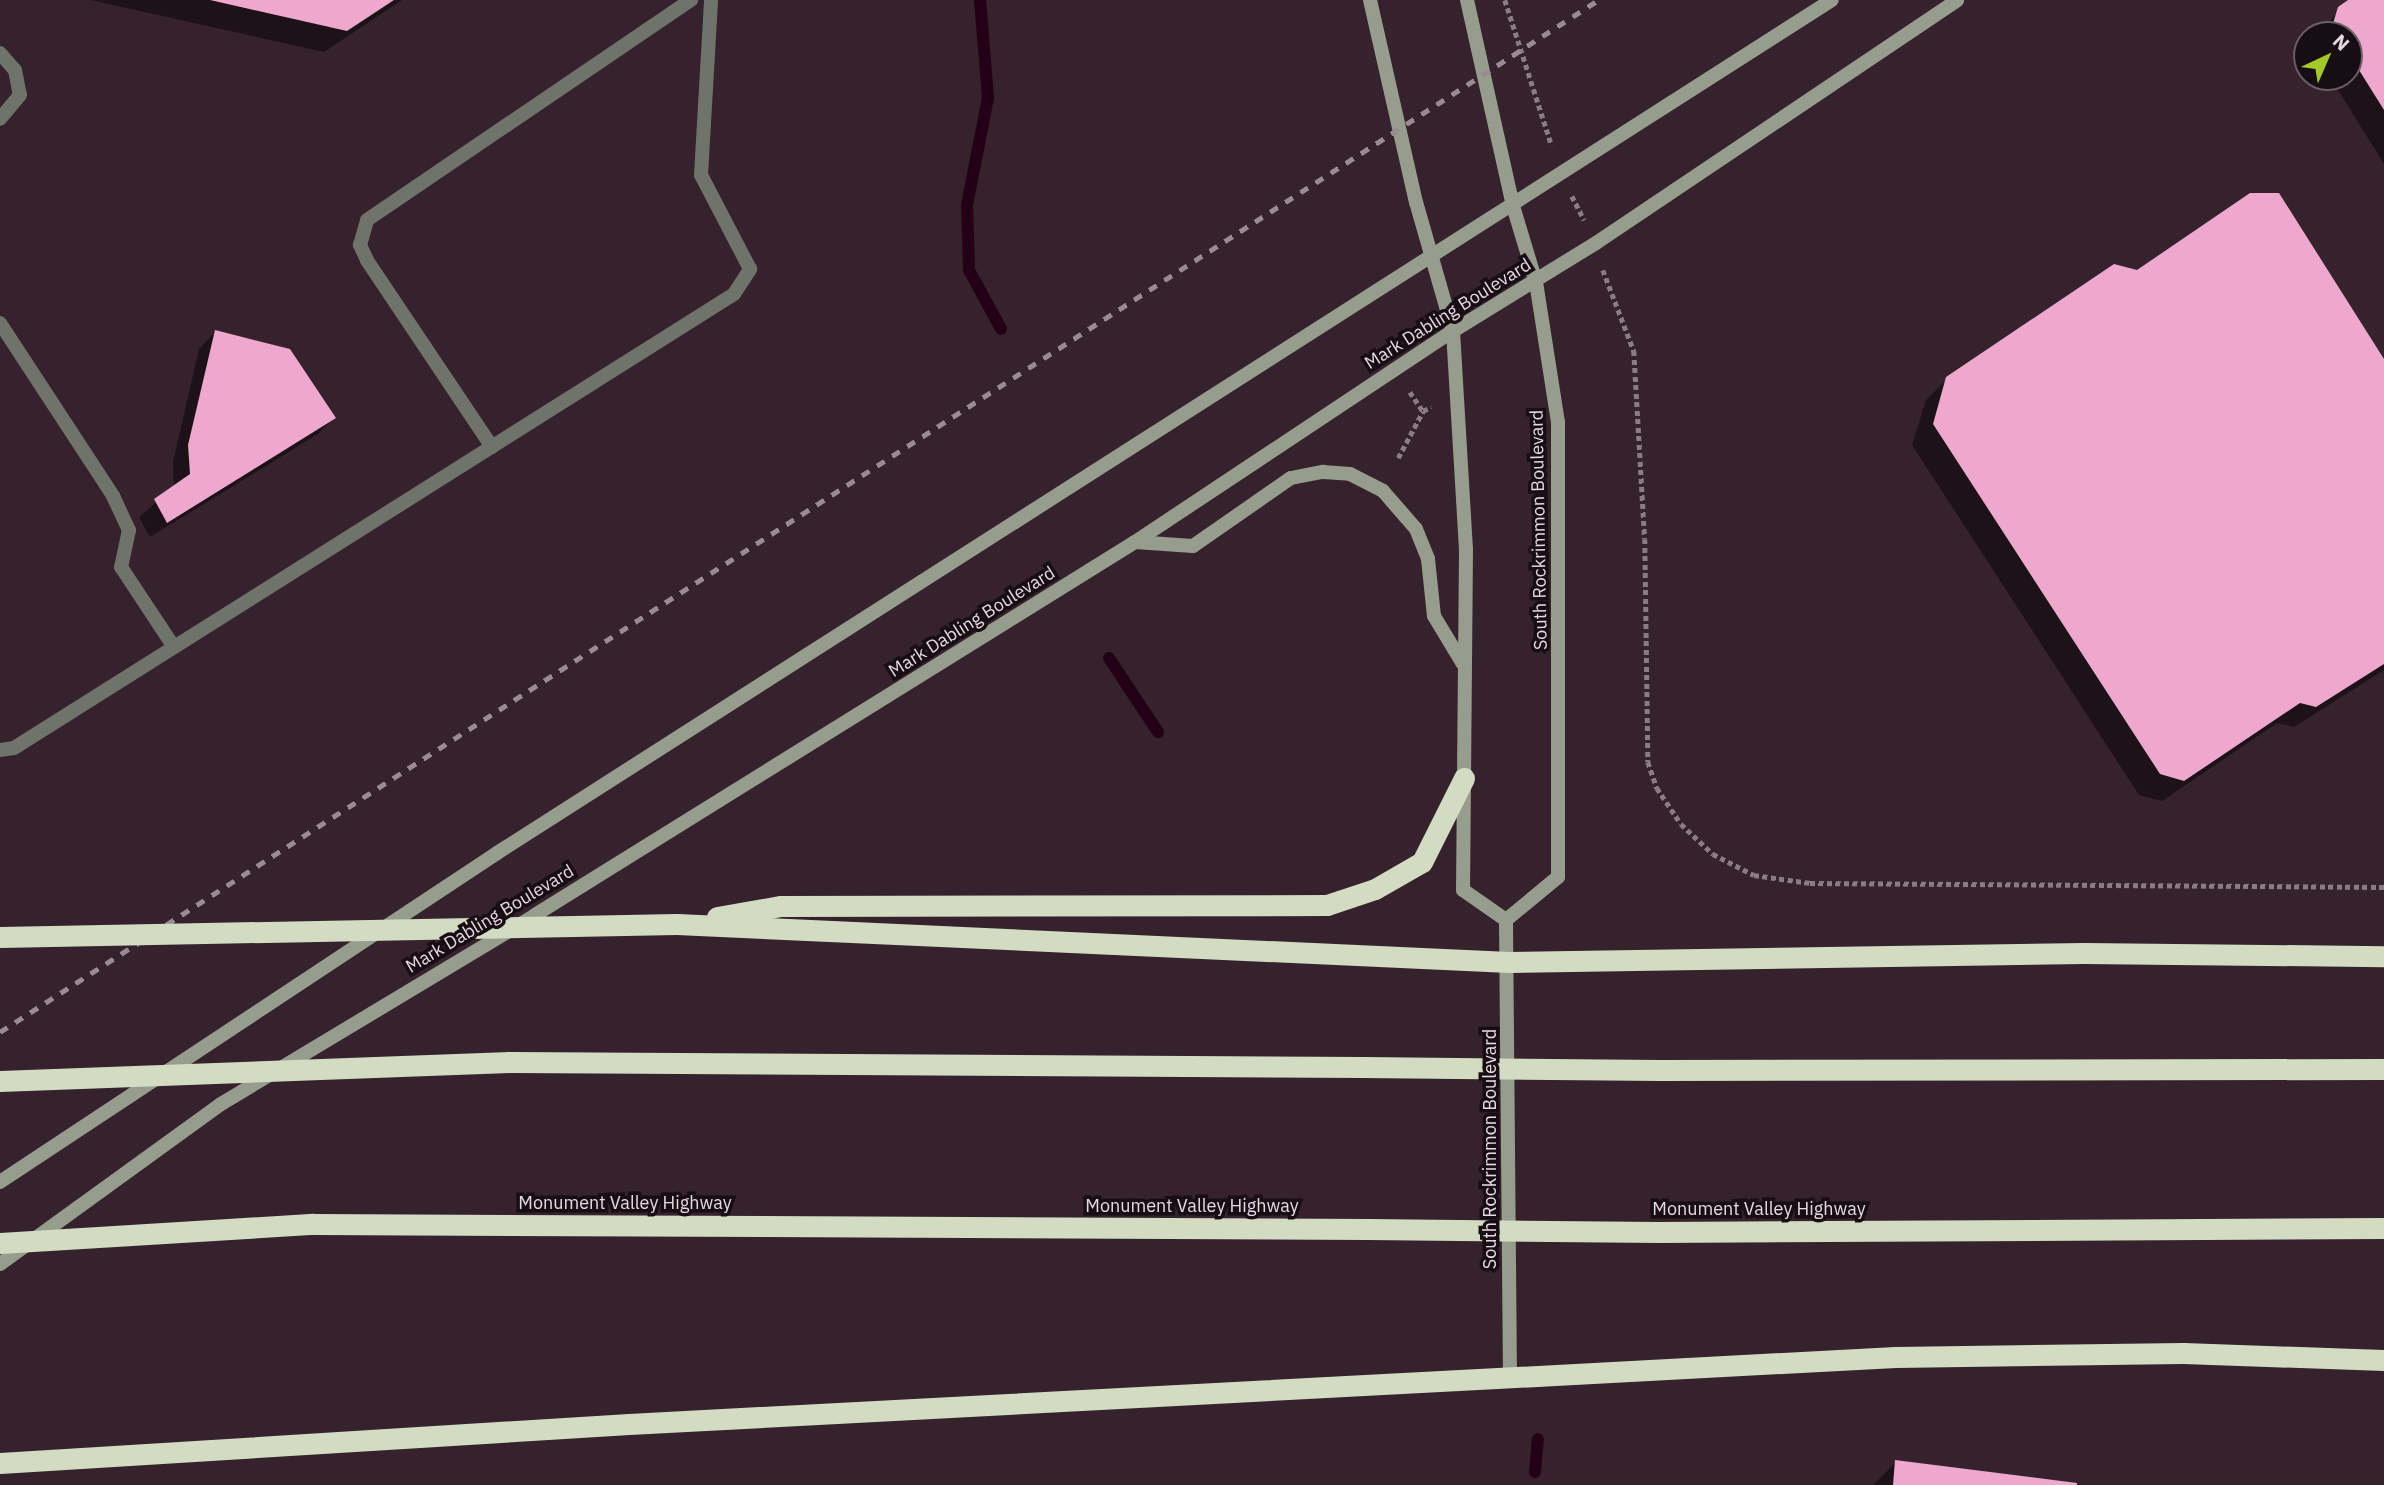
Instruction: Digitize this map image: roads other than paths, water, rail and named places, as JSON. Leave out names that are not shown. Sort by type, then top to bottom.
[{"type":"highway","points":[[677,924],[781,906],[1327,905],[1375,889],[1422,862],[1464,778]]},
{"type":"highway","points":[[0,937],[677,924],[1509,962],[2084,953],[2384,956]]},
{"type":"highway","points":[[0,1081],[510,1062],[1659,1070],[2384,1069]]},
{"type":"highway","name":"Monument Valley Highway","points":[[0,1243],[313,1224],[1658,1232],[2384,1228]]},
{"type":"highway","points":[[0,1463],[94,1455],[1895,1357],[2183,1353],[2384,1360]]},
{"type":"street","points":[[1370,0],[1430,256],[1453,331],[1466,549],[1462,890],[1506,920]]},
{"type":"street","name":"South Rockrimmon Boulevard","points":[[1467,0],[1513,206],[1536,282],[1558,422],[1558,877],[1506,920],[1509,962],[1510,1377]]},
{"type":"street","points":[[0,1182],[497,853],[1832,0]]},
{"type":"street","name":"Mark Dabling Boulevard","points":[[0,1264],[221,1104],[535,915],[1135,542],[1453,331],[1536,282],[1957,0]]},
{"type":"street","points":[[1135,542],[1193,545],[1292,478],[1323,472],[1350,474],[1383,491],[1416,528],[1428,559],[1434,616],[1464,666]]},
{"type":"lane","points":[[492,447],[367,260],[360,245],[367,220],[691,0]]},
{"type":"lane","points":[[0,750],[14,748],[734,294],[750,269],[701,175],[711,0]]},
{"type":"lane","points":[[0,53],[15,70],[20,95],[0,119]]},
{"type":"lane","points":[[0,323],[113,496],[129,530],[121,567],[174,647]]},
{"type":"waterway","points":[[980,0],[988,98],[967,205],[969,270],[1001,329]]},
{"type":"waterway","points":[[1109,658],[1158,732]]},
{"type":"waterway","points":[[1535,1472],[1538,1439]]},
{"type":"railway","points":[[0,1032],[1598,0]]}]
